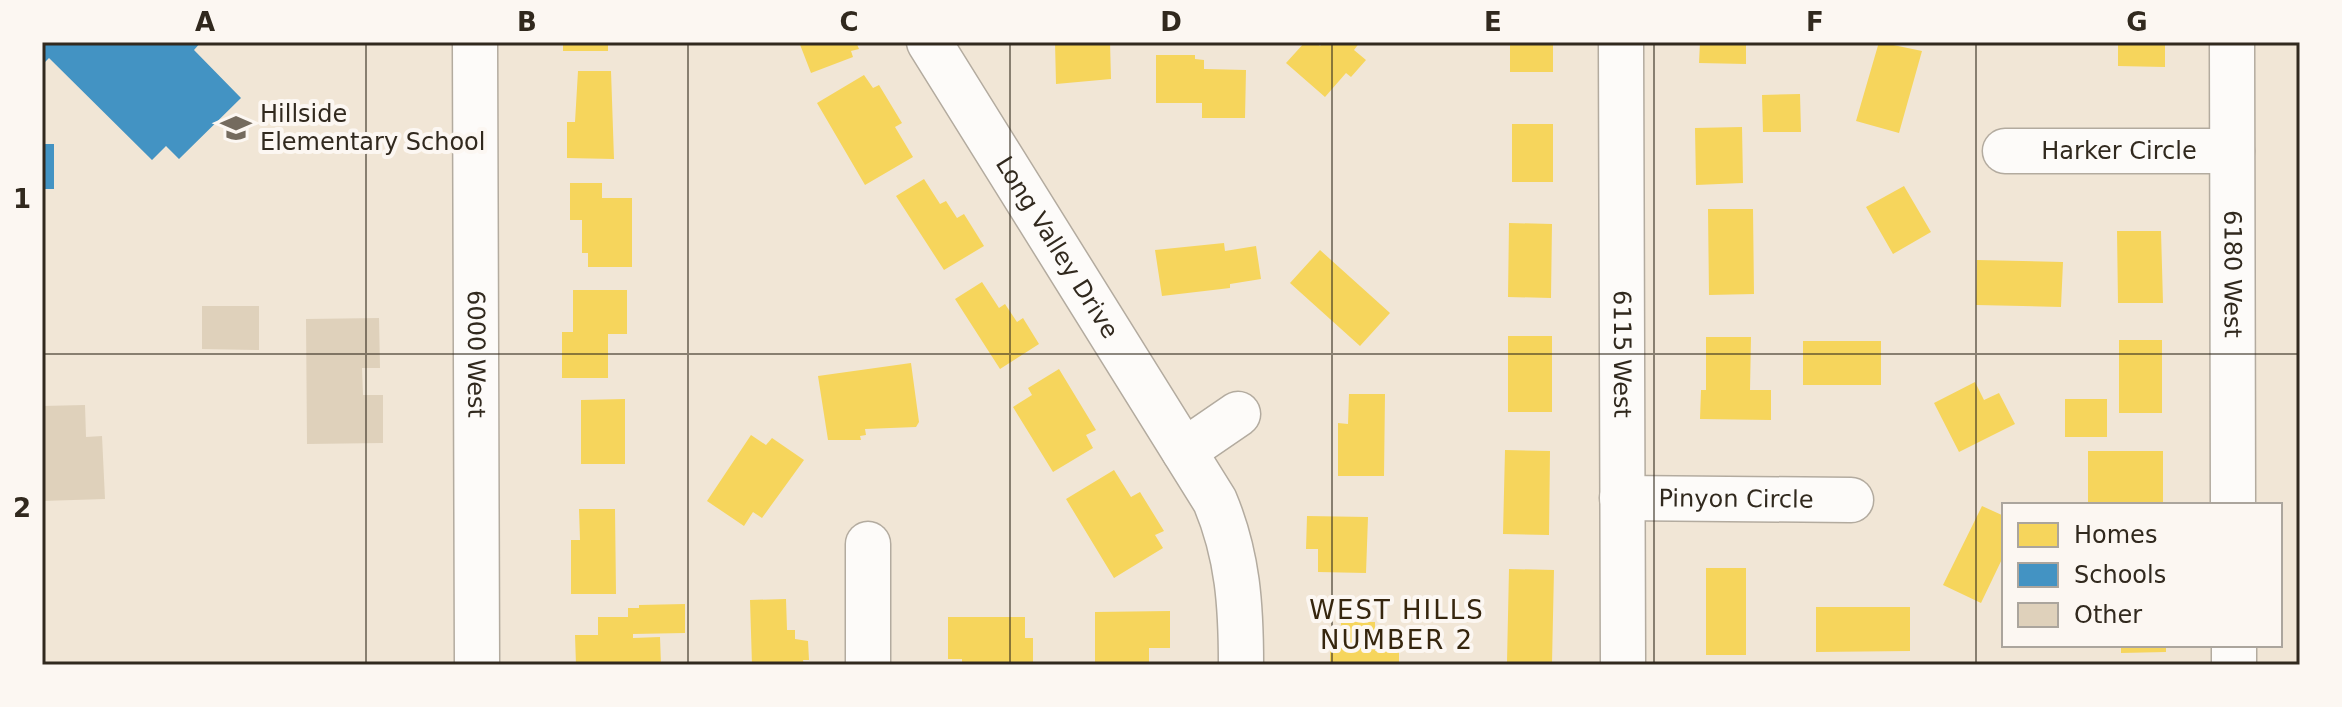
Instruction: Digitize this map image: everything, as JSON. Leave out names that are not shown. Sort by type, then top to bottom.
[{"type":"street","name":"6000 West","points":[[475,42],[477,665]]},
{"type":"street","name":"Long Valley Drive","points":[[929,42],[1215,501],[1235,557],[1240,586],[1241,665]]},
{"type":"street","name":"6115 West","points":[[1621,42],[1623,665]]},
{"type":"street","name":"6180 West","points":[[2232,42],[2233,503]]},
{"type":"street","name":"Harker Circle","points":[[2005,151],[2232,151]]},
{"type":"street","points":[[1184,451],[1238,414]]},
{"type":"street","name":"Pinyon Circle","points":[[1622,498],[1851,500]]},
{"type":"street","points":[[868,544],[868,665]]},
{"type":"building: Homes","points":[[563,42],[608,42],[608,51],[563,51]]},
{"type":"building: Homes","points":[[799,42],[856,42],[859,49],[851,51],[853,57],[811,73]]},
{"type":"building: Homes","points":[[1055,42],[1110,42],[1111,79],[1056,84]]},
{"type":"building: Homes","points":[[1305,42],[1315,42],[1320,46],[1324,42],[1360,42],[1354,50],[1366,60],[1351,77],[1346,73],[1325,97],[1286,63]]},
{"type":"building: Homes","points":[[1510,42],[1553,42],[1553,72],[1510,72]]},
{"type":"building: Homes","points":[[1700,42],[1746,42],[1746,64],[1699,63]]},
{"type":"building: Homes","points":[[1879,42],[1922,51],[1899,133],[1856,121]]},
{"type":"building: Homes","points":[[2118,42],[2165,42],[2165,67],[2118,66]]},
{"type":"building: Homes","points":[[1156,55],[1195,55],[1195,59],[1204,60],[1204,69],[1246,70],[1245,118],[1202,118],[1202,103],[1156,103]]},
{"type":"building: Homes","points":[[578,71],[611,71],[614,159],[567,158],[567,122],[575,122]]},
{"type":"building: Homes","points":[[864,75],[873,88],[879,85],[902,123],[895,127],[913,157],[865,185],[817,103]]},
{"type":"building: Homes","points":[[1800,94],[1801,132],[1763,132],[1762,95]]},
{"type":"building: Homes","points":[[1512,124],[1553,124],[1553,182],[1512,182]]},
{"type":"building: Homes","points":[[1742,127],[1743,183],[1696,185],[1695,128]]},
{"type":"building: Homes","points":[[924,179],[940,204],[946,201],[957,218],[964,214],[984,246],[944,270],[896,196]]},
{"type":"building: Homes","points":[[570,183],[602,183],[602,198],[632,198],[632,267],[588,267],[588,253],[582,253],[582,220],[570,220]]},
{"type":"building: Homes","points":[[1904,186],[1931,232],[1893,254],[1866,207]]},
{"type":"building: Homes","points":[[1708,209],[1753,209],[1754,294],[1709,295]]},
{"type":"building: Homes","points":[[1509,223],[1552,224],[1551,298],[1508,297]]},
{"type":"building: Homes","points":[[2117,231],[2161,231],[2163,303],[2118,303]]},
{"type":"building: Homes","points":[[1224,243],[1225,251],[1256,246],[1261,279],[1230,284],[1230,288],[1162,296],[1155,250]]},
{"type":"building: Homes","points":[[1320,250],[1390,313],[1360,346],[1290,283]]},
{"type":"building: Homes","points":[[1977,260],[2063,262],[2061,307],[1976,305]]},
{"type":"building: Homes","points":[[982,282],[999,308],[1005,304],[1017,322],[1023,318],[1039,344],[1000,369],[955,299]]},
{"type":"building: Homes","points":[[573,290],[627,290],[627,334],[608,334],[608,378],[562,378],[562,332],[573,332]]},
{"type":"building: Homes","points":[[1508,336],[1552,336],[1552,412],[1508,412]]},
{"type":"building: Homes","points":[[1706,337],[1751,337],[1750,390],[1771,390],[1771,420],[1700,419],[1701,390],[1706,390]]},
{"type":"building: Homes","points":[[2119,340],[2162,340],[2162,413],[2119,413]]},
{"type":"building: Homes","points":[[1803,341],[1881,341],[1881,385],[1803,385]]},
{"type":"building: Homes","points":[[911,363],[919,422],[916,427],[865,429],[866,435],[860,436],[861,440],[828,440],[818,376]]},
{"type":"building: Homes","points":[[1059,369],[1096,430],[1086,435],[1093,448],[1053,472],[1013,407],[1032,395],[1028,388]]},
{"type":"building: Homes","points":[[1975,382],[1984,400],[1999,393],[2015,424],[1959,452],[1934,403]]},
{"type":"building: Homes","points":[[1349,394],[1385,394],[1384,476],[1338,476],[1338,423],[1348,424]]},
{"type":"building: Homes","points":[[625,399],[625,464],[581,464],[581,400]]},
{"type":"building: Homes","points":[[2065,399],[2107,399],[2107,437],[2065,437]]},
{"type":"building: Homes","points":[[751,435],[766,445],[772,438],[804,460],[762,518],[753,512],[744,526],[707,501]]},
{"type":"building: Homes","points":[[1505,450],[1550,451],[1549,535],[1503,534]]},
{"type":"building: Homes","points":[[2088,451],[2163,451],[2163,503],[2088,503]]},
{"type":"building: Homes","points":[[1114,470],[1131,497],[1140,492],[1164,531],[1155,535],[1163,548],[1114,578],[1066,499]]},
{"type":"building: Homes","points":[[1982,506],[2002,515],[2002,559],[1981,603],[1943,585]]},
{"type":"building: Homes","points":[[579,509],[615,509],[616,594],[571,594],[571,540],[580,540]]},
{"type":"building: Homes","points":[[1307,516],[1368,517],[1366,573],[1318,572],[1318,549],[1306,549]]},
{"type":"building: Homes","points":[[1706,568],[1746,568],[1746,655],[1706,655]]},
{"type":"building: Homes","points":[[1509,569],[1554,570],[1552,663],[1507,662]]},
{"type":"building: Homes","points":[[786,599],[787,630],[795,630],[795,639],[808,641],[809,660],[803,660],[804,665],[752,665],[750,600]]},
{"type":"building: Homes","points":[[685,604],[685,633],[633,634],[633,638],[660,637],[661,665],[576,665],[575,635],[598,635],[598,617],[628,617],[628,608],[639,608],[639,605]]},
{"type":"building: Homes","points":[[1816,607],[1910,607],[1910,651],[1816,652]]},
{"type":"building: Homes","points":[[1170,611],[1170,648],[1149,648],[1149,665],[1095,665],[1095,612]]},
{"type":"building: Homes","points":[[948,617],[1025,617],[1025,638],[1033,638],[1033,665],[962,665],[962,659],[948,659]]},
{"type":"building: Homes","points":[[1341,622],[1375,622],[1375,651],[1399,651],[1399,665],[1330,665],[1330,651],[1340,651]]},
{"type":"building: Homes","points":[[2121,647],[2166,647],[2166,652],[2121,653]]},
{"type":"building: Schools","points":[[42,42],[201,42],[194,50],[241,98],[179,159],[166,146],[152,160],[49,58],[42,65]]},
{"type":"building: Schools","points":[[42,144],[54,144],[54,189],[42,189]]},
{"type":"building: Other","points":[[202,306],[259,306],[259,350],[202,349]]},
{"type":"building: Other","points":[[379,318],[380,368],[362,368],[363,395],[383,395],[383,443],[307,444],[306,319]]},
{"type":"building: Other","points":[[85,405],[86,437],[102,436],[105,499],[42,501],[42,406]]},
{"type":"place","name":"Hillside Elementary School","points":[[236,128]]},
{"type":"district","name":"WEST HILLS NUMBER 2","points":[[1397,625]]}]
